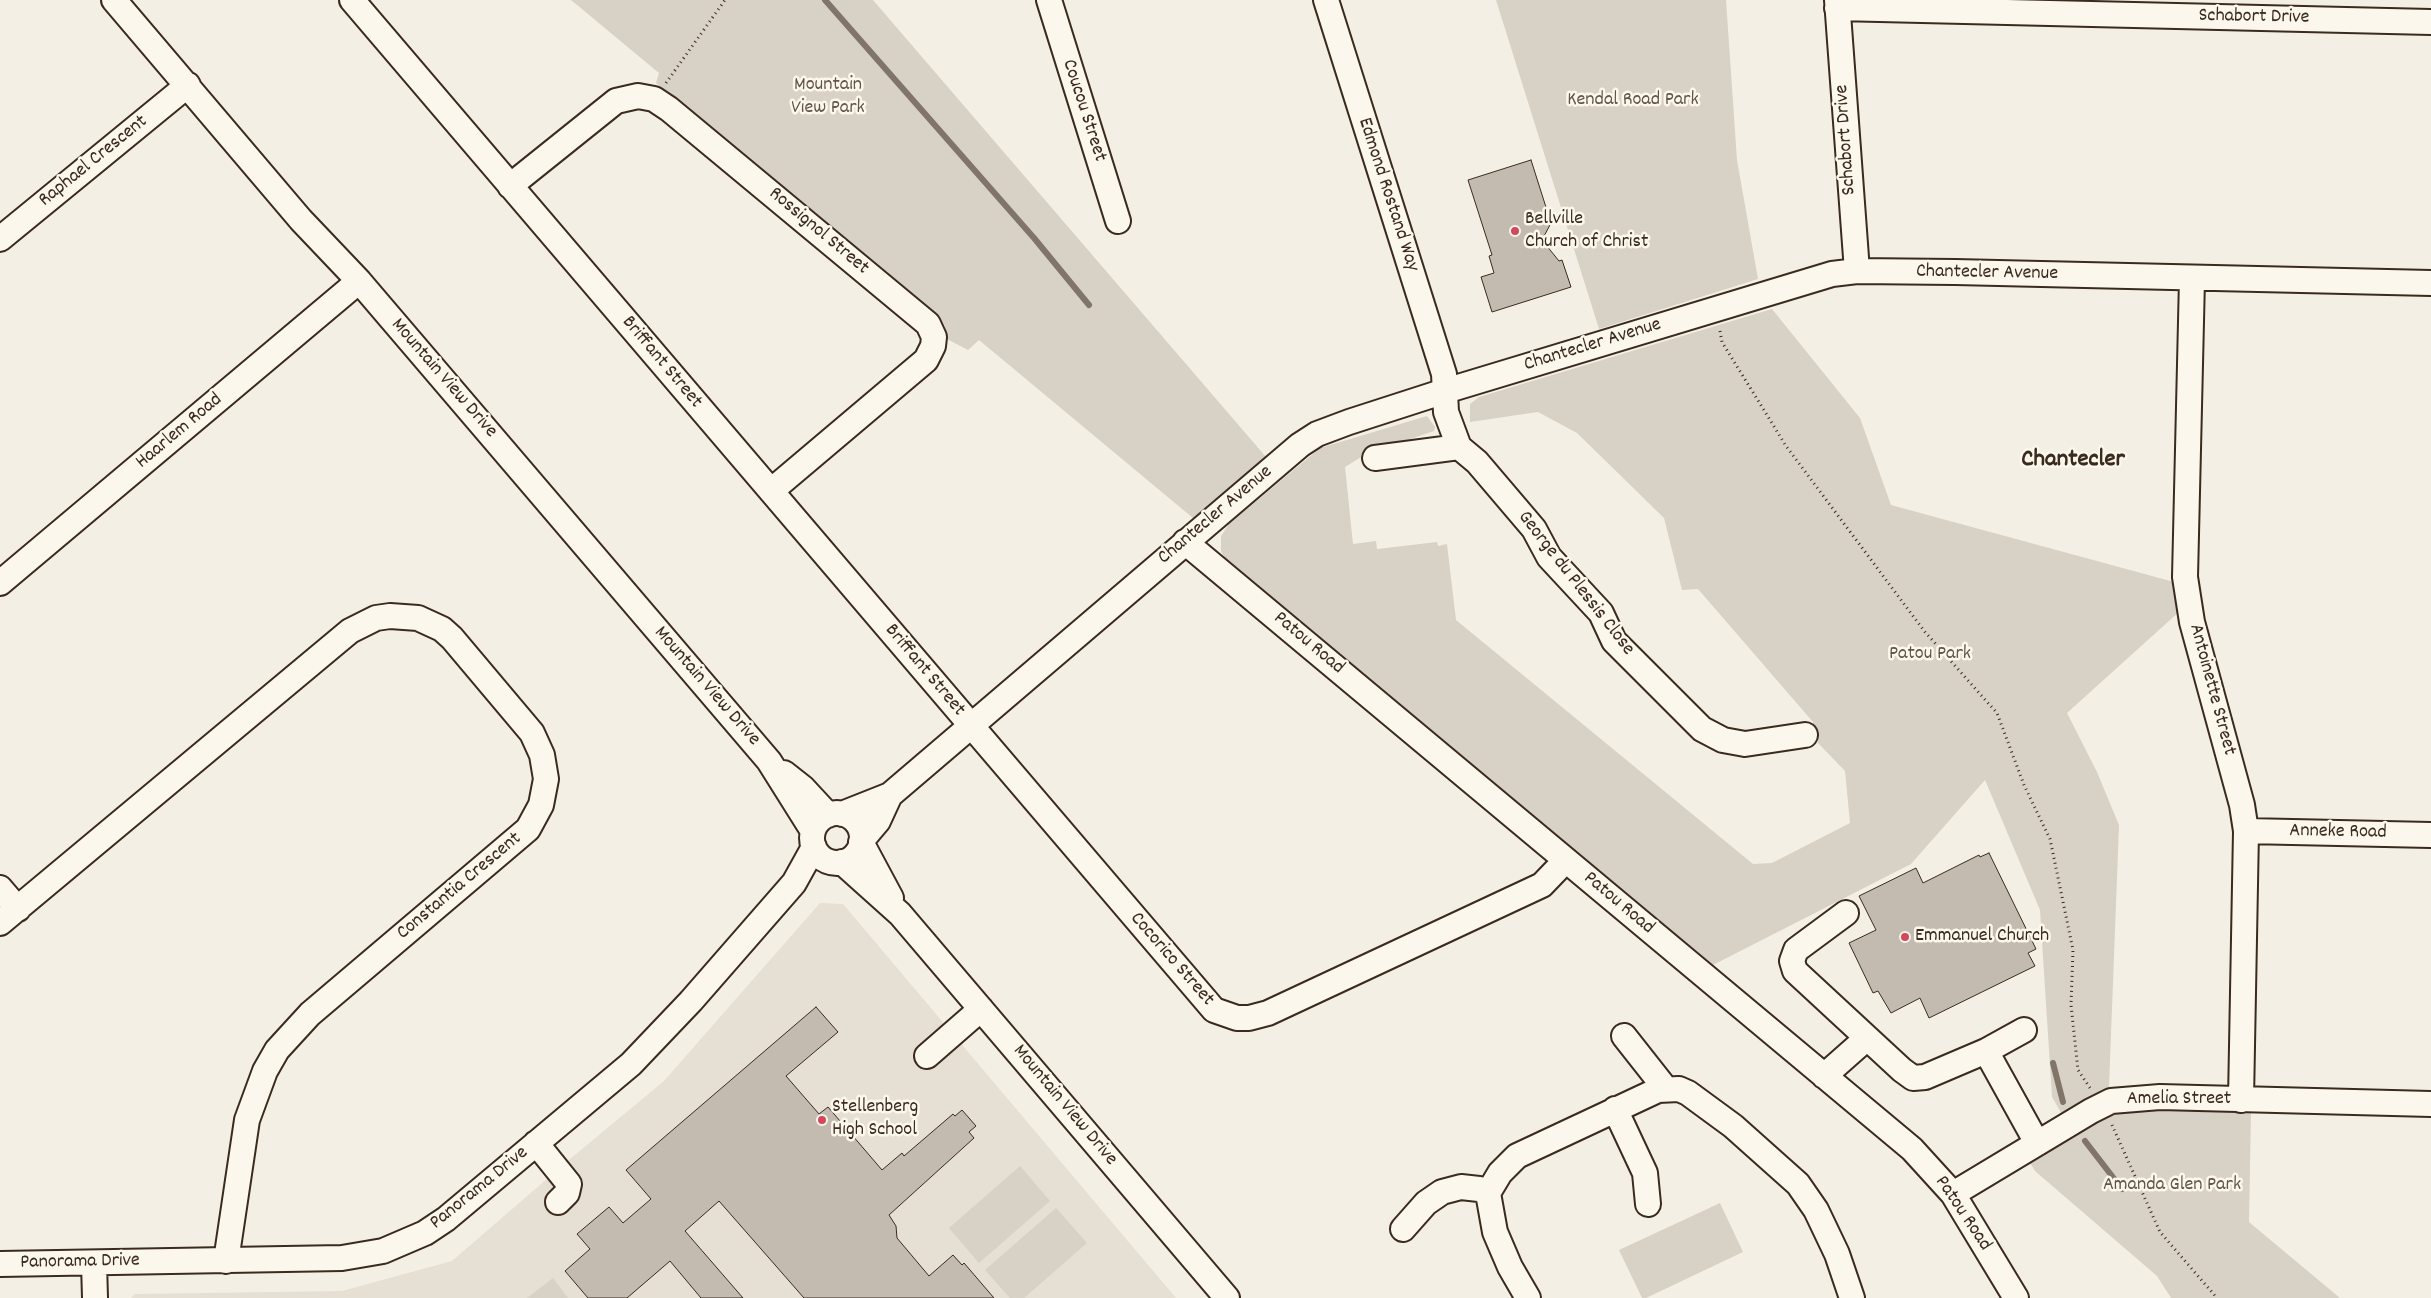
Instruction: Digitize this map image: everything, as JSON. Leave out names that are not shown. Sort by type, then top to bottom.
[{"type":"street","name":"Mountain View Drive","points":[[114,0],[302,220],[359,281],[769,761],[803,788],[824,827]]},
{"type":"street","name":"Briffant Street","points":[[352,0],[970,725]]},
{"type":"street","name":"Coucou Street","points":[[1049,0],[1118,222]]},
{"type":"street","name":"Edmond Rostand Way","points":[[1326,0],[1444,374],[1445,391]]},
{"type":"street","name":"Schabort Drive","points":[[1857,271],[1837,4],[2333,10],[2431,22]]},
{"type":"street","name":"Raphael Crescent","points":[[0,239],[188,85]]},
{"type":"street","points":[[510,186],[616,101],[638,96],[654,99]]},
{"type":"street","name":"Rossignol Street","points":[[654,99],[669,109],[916,312],[932,330],[933,346],[926,360],[771,491]]},
{"type":"street","name":"Chantecler Avenue","points":[[824,827],[890,795],[1309,438],[1445,391],[1811,279],[1857,271],[2431,283]]},
{"type":"street","name":"Antoinette Street","points":[[2192,279],[2185,577],[2192,622],[2242,805],[2246,831],[2241,1100]]},
{"type":"street","name":"Haarlem Road","points":[[0,583],[359,281]]},
{"type":"street","name":"George du Plessis Close","points":[[1445,391],[1446,412],[1459,447],[1477,462],[1534,529],[1549,557],[1601,613],[1614,641],[1702,729],[1723,740],[1745,744],[1805,735]]},
{"type":"street","points":[[1375,458],[1459,447]]},
{"type":"street","name":"Patou Road","points":[[1185,542],[1912,1149],[1953,1194],[2016,1298]]},
{"type":"street","name":"Constantia Crescent","points":[[9,916],[350,631],[376,618],[390,616],[418,618],[442,630],[452,638],[532,733],[542,755],[546,779],[541,805],[528,829],[310,1014],[277,1050],[257,1087],[247,1120],[226,1261]]},
{"type":"street","name":"Cocorico Street","points":[[970,725],[1206,1002],[1214,1010],[1237,1018],[1249,1018],[1268,1013],[1542,885],[1566,860]]},
{"type":"street","name":"Chantecler Avenue","points":[[861,841],[878,821],[890,795]]},
{"type":"street","points":[[854,820],[861,833],[858,852],[839,862],[826,860],[824,827],[854,820]]},
{"type":"street","name":"Panorama Drive","points":[[0,1264],[342,1258],[383,1251],[402,1244],[446,1219],[631,1064],[691,1001],[794,883],[824,827]]},
{"type":"street","name":"Anneke Road","points":[[2246,831],[2431,836]]},
{"type":"street","name":"Mountain View Drive","points":[[861,841],[900,914]]},
{"type":"street","name":"Mountain View Drive","points":[[839,862],[900,914],[1227,1298]]},
{"type":"street","name":"Panorama Drive","points":[[794,883],[839,862]]},
{"type":"street","points":[[0,888],[9,916]]},
{"type":"street","points":[[1846,913],[1796,950],[1792,961],[1795,971],[1913,1078],[1924,1077],[1986,1051],[2024,1030]]},
{"type":"street","points":[[927,1056],[981,1009]]},
{"type":"street","points":[[1624,1036],[1665,1088]]},
{"type":"street","points":[[1824,1076],[1867,1038]]},
{"type":"street","points":[[1986,1051],[2038,1143]]},
{"type":"street","points":[[1528,1298],[1510,1267],[1495,1232],[1488,1193],[1500,1173],[1517,1156],[1615,1109],[1665,1088],[1679,1089],[1688,1093],[1732,1126],[1798,1184],[1816,1210],[1837,1254],[1852,1298]]},
{"type":"street","name":"Amelia Street","points":[[1953,1194],[2102,1104],[2127,1098],[2160,1097],[2431,1104]]},
{"type":"street","points":[[1615,1109],[1645,1173],[1648,1204]]},
{"type":"street","points":[[536,1143],[569,1184],[567,1193],[558,1202]]},
{"type":"street","points":[[1403,1229],[1426,1203],[1442,1192],[1462,1187],[1480,1189],[1488,1193]]},
{"type":"street","points":[[94,1263],[94,1298]]},
{"type":"path","points":[[654,99],[725,0]]},
{"type":"path","points":[[1718,308],[1722,342],[1786,446],[1925,632],[1997,713],[2024,785],[2050,839],[2073,950],[2071,1005],[2078,1070],[2102,1104],[2160,1232],[2217,1298]]},
{"type":"shaded area","name":"Stellenberg High School","points":[[820,903],[843,904],[1176,1298],[131,1298],[135,1294],[342,1291],[452,1261],[664,1081]]},
{"type":"green space","name":"Mountain View Park","points":[[571,0],[873,0],[1266,457],[1193,518],[979,340],[968,350],[947,339],[945,326],[937,315],[656,83],[659,73]]},
{"type":"green space","name":"Kendal Road Park","points":[[1496,0],[1726,0],[1737,160],[1758,279],[1599,329]]},
{"type":"green space","name":"Patou Park","points":[[1772,309],[1860,418],[1891,505],[2174,582],[2180,611],[2067,713],[2097,772],[2119,825],[2109,1087],[2063,1116],[2052,1097],[2040,910],[1985,780],[1911,864],[1711,966],[1229,565],[1221,551],[1221,536],[1229,524],[1320,448],[1427,416],[1435,427],[1434,431],[1366,454],[1345,467],[1353,544],[1376,541],[1377,549],[1437,542],[1438,546],[1447,544],[1456,620],[1753,864],[1772,863],[1850,823],[1845,771],[1818,743],[1813,722],[1698,589],[1682,590],[1664,518],[1577,433],[1538,412],[1470,422],[1470,404],[1479,397]]},
{"type":"green space","name":"Amanda Glen Park","points":[[2127,1108],[2251,1111],[2249,1222],[2340,1298],[2171,1298],[2157,1276],[2035,1171],[2029,1161],[2110,1112]]},
{"type":"green space","points":[[1020,1166],[1050,1201],[979,1263],[949,1228]]},
{"type":"green space","points":[[1720,1203],[1743,1252],[1646,1298],[1642,1298],[1619,1250]]},
{"type":"green space","points":[[1056,1208],[1087,1243],[1024,1298],[1010,1298],[985,1270]]},
{"type":"green space","points":[[553,1278],[568,1298],[527,1298]]},
{"type":"building","name":"Bellville Church of Christ","points":[[1531,160],[1551,223],[1542,240],[1559,261],[1562,260],[1571,287],[1492,312],[1481,277],[1494,273],[1489,256],[1492,255],[1468,180]]},
{"type":"building","name":"Emmanuel Church","points":[[1989,853],[2036,949],[2028,953],[2035,966],[1929,1018],[1920,998],[1891,1013],[1878,991],[1873,993],[1849,943],[1876,930],[1859,896],[1916,868],[1923,883],[1979,855],[1980,857]]},
{"type":"building","points":[[816,1007],[838,1032],[786,1076],[819,1114],[828,1107],[882,1170],[902,1153],[904,1156],[953,1114],[955,1116],[962,1110],[976,1126],[969,1132],[974,1138],[889,1215],[896,1226],[897,1238],[929,1276],[953,1255],[962,1265],[964,1263],[994,1298],[804,1298],[719,1201],[685,1231],[743,1298],[701,1298],[670,1261],[627,1298],[588,1298],[565,1271],[590,1249],[577,1234],[609,1207],[623,1223],[651,1199],[626,1170]]},
{"type":"waterway","points":[[825,0],[1034,238],[1089,305]]},
{"type":"waterway","points":[[2053,1063],[2063,1102]]},
{"type":"waterway","points":[[2085,1141],[2122,1189]]},
{"type":"place","name":"Bellville Church of Christ","points":[[1515,231]]},
{"type":"place","name":"Emmanuel Church","points":[[1905,937]]},
{"type":"place","name":"Stellenberg High School","points":[[822,1120]]},
{"type":"district","name":"Chantecler","points":[[2073,462]]}]
